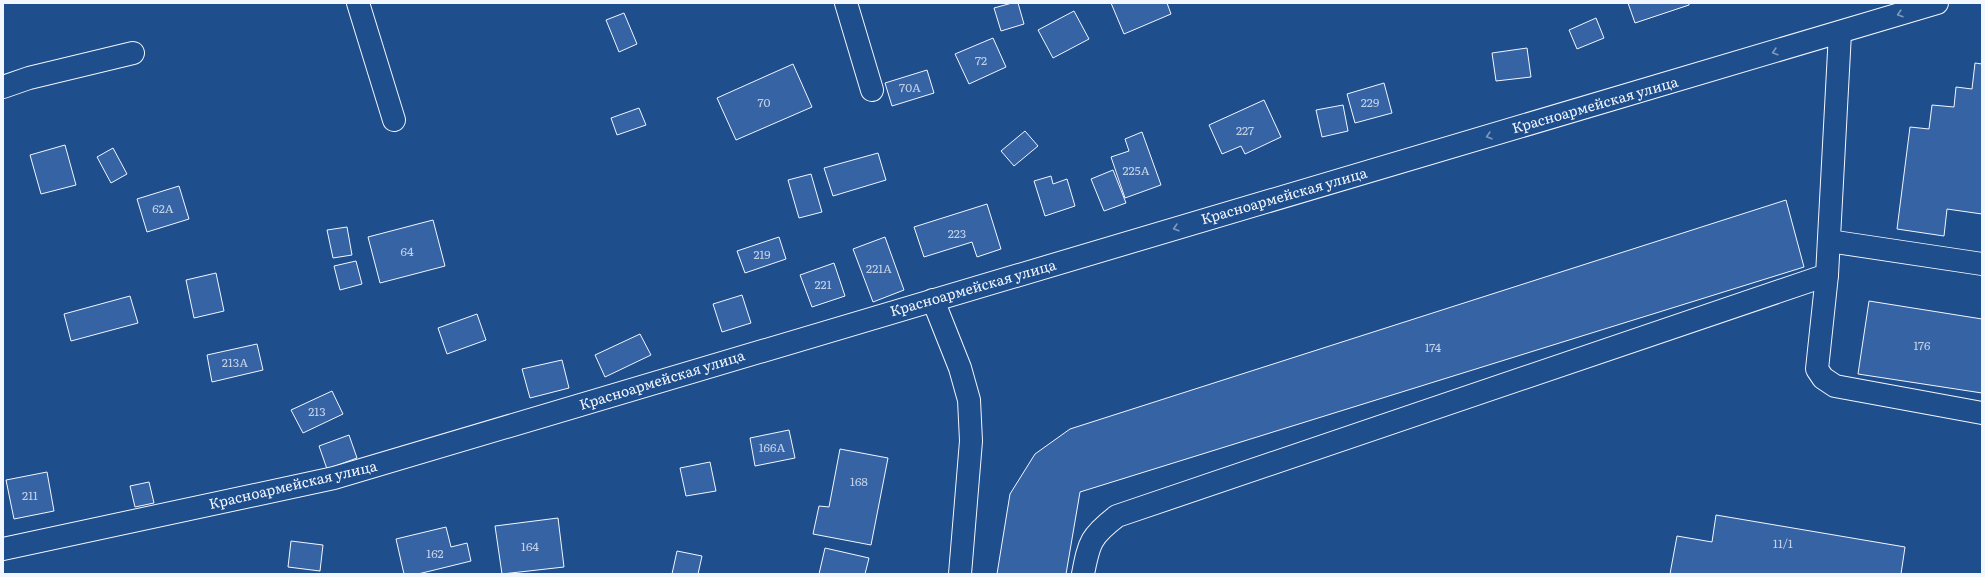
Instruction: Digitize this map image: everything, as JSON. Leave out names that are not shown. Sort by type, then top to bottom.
[{"type":"street","points":[[358,3],[394,120]]},
{"type":"street","points":[[846,3],[872,90]]},
{"type":"street","name":"Красноармейская улица","points":[[3,549],[334,478],[1937,3]]},
{"type":"street","points":[[1840,32],[1827,275],[1817,369],[1823,378],[1835,386],[1982,413]]},
{"type":"street","points":[[3,86],[29,78],[133,53]]},
{"type":"street","points":[[1829,241],[1982,264]]},
{"type":"street","points":[[1083,574],[1087,550],[1098,530],[1117,516],[1827,275]]},
{"type":"street","points":[[933,300],[960,368],[969,400],[971,441],[960,574]]},
{"type":"building","points":[[1012,3],[1018,3],[1024,24],[1001,31],[994,8]]},
{"type":"building","points":[[1111,3],[1167,3],[1171,14],[1124,34]]},
{"type":"building","points":[[1628,3],[1689,3],[1689,5],[1635,23]]},
{"type":"building","points":[[1074,11],[1089,39],[1053,58],[1038,30]]},
{"type":"building","points":[[624,13],[637,44],[619,52],[606,20]]},
{"type":"building","points":[[1596,18],[1604,38],[1577,49],[1569,30]]},
{"type":"building","points":[[993,38],[1006,67],[969,84],[955,54]]},
{"type":"building","points":[[1527,48],[1531,77],[1496,81],[1492,53]]},
{"type":"building","points":[[1975,63],[1982,64],[1982,214],[1947,209],[1944,236],[1897,229],[1910,127],[1929,129],[1932,105],[1954,107],[1956,87],[1972,89]]},
{"type":"building","points":[[793,64],[812,107],[736,140],[717,98]]},
{"type":"building","points":[[927,70],[934,93],[892,106],[885,83]]},
{"type":"building","points":[[1384,83],[1392,113],[1355,123],[1347,94]]},
{"type":"building","points":[[1264,100],[1281,137],[1245,154],[1241,146],[1222,154],[1209,125]]},
{"type":"building","points":[[1343,105],[1348,131],[1322,137],[1316,110]]},
{"type":"building","points":[[639,108],[646,125],[617,135],[611,118]]},
{"type":"building","points":[[1025,131],[1038,146],[1014,166],[1001,151]]},
{"type":"building","points":[[1142,132],[1161,185],[1125,198],[1111,157],[1129,151],[1125,139]]},
{"type":"building","points":[[65,145],[76,185],[41,194],[30,155]]},
{"type":"building","points":[[113,148],[127,174],[111,183],[97,157]]},
{"type":"building","points":[[878,153],[886,180],[833,196],[824,168]]},
{"type":"building","points":[[1113,170],[1126,203],[1104,211],[1091,179]]},
{"type":"building","points":[[811,174],[822,212],[799,218],[788,180]]},
{"type":"building","points":[[1051,176],[1053,184],[1067,179],[1075,206],[1045,216],[1034,181]]},
{"type":"building","points":[[179,186],[189,219],[147,232],[137,199]]},
{"type":"building","points":[[1786,200],[1804,267],[1080,492],[1066,574],[997,574],[1010,494],[1035,454],[1070,429]]},
{"type":"building","points":[[987,204],[1001,249],[977,257],[972,242],[924,257],[914,227]]},
{"type":"building","points":[[433,220],[445,266],[380,283],[368,237]]},
{"type":"building","points":[[347,227],[352,255],[333,258],[327,230]]},
{"type":"building","points":[[779,237],[786,259],[745,273],[737,251]]},
{"type":"building","points":[[885,237],[904,290],[873,302],[853,249]]},
{"type":"building","points":[[356,261],[362,284],[340,290],[334,266]]},
{"type":"building","points":[[834,263],[845,296],[812,307],[800,275]]},
{"type":"building","points":[[216,273],[224,311],[194,318],[186,280]]},
{"type":"building","points":[[742,295],[751,323],[722,332],[713,304]]},
{"type":"building","points":[[130,296],[138,323],[71,341],[64,314]]},
{"type":"building","points":[[1869,301],[1982,319],[1982,393],[1858,374]]},
{"type":"building","points":[[477,314],[486,340],[447,354],[438,328]]},
{"type":"building","points":[[640,334],[651,355],[605,377],[595,355]]},
{"type":"building","points":[[257,344],[263,370],[212,382],[207,355]]},
{"type":"building","points":[[562,360],[569,388],[530,398],[522,369]]},
{"type":"building","points":[[332,391],[343,414],[303,433],[291,410]]},
{"type":"building","points":[[789,430],[795,458],[755,466],[750,438]]},
{"type":"building","points":[[349,435],[357,458],[327,469],[319,446]]},
{"type":"building","points":[[840,449],[888,458],[871,545],[813,534],[819,506],[829,507]]},
{"type":"building","points":[[710,462],[716,491],[686,496],[680,468]]},
{"type":"building","points":[[47,472],[54,511],[14,519],[6,480]]},
{"type":"building","points":[[149,482],[154,503],[135,507],[130,486]]},
{"type":"building","points":[[1716,515],[1905,547],[1901,574],[1670,574],[1677,536],[1712,542]]},
{"type":"building","points":[[558,518],[564,567],[502,574],[495,526]]},
{"type":"building","points":[[446,527],[451,547],[467,543],[471,561],[418,574],[404,574],[396,539]]},
{"type":"building","points":[[291,541],[323,545],[320,571],[288,567]]},
{"type":"building","points":[[825,548],[869,558],[865,574],[819,574]]},
{"type":"building","points":[[677,551],[702,556],[698,574],[672,574]]}]
